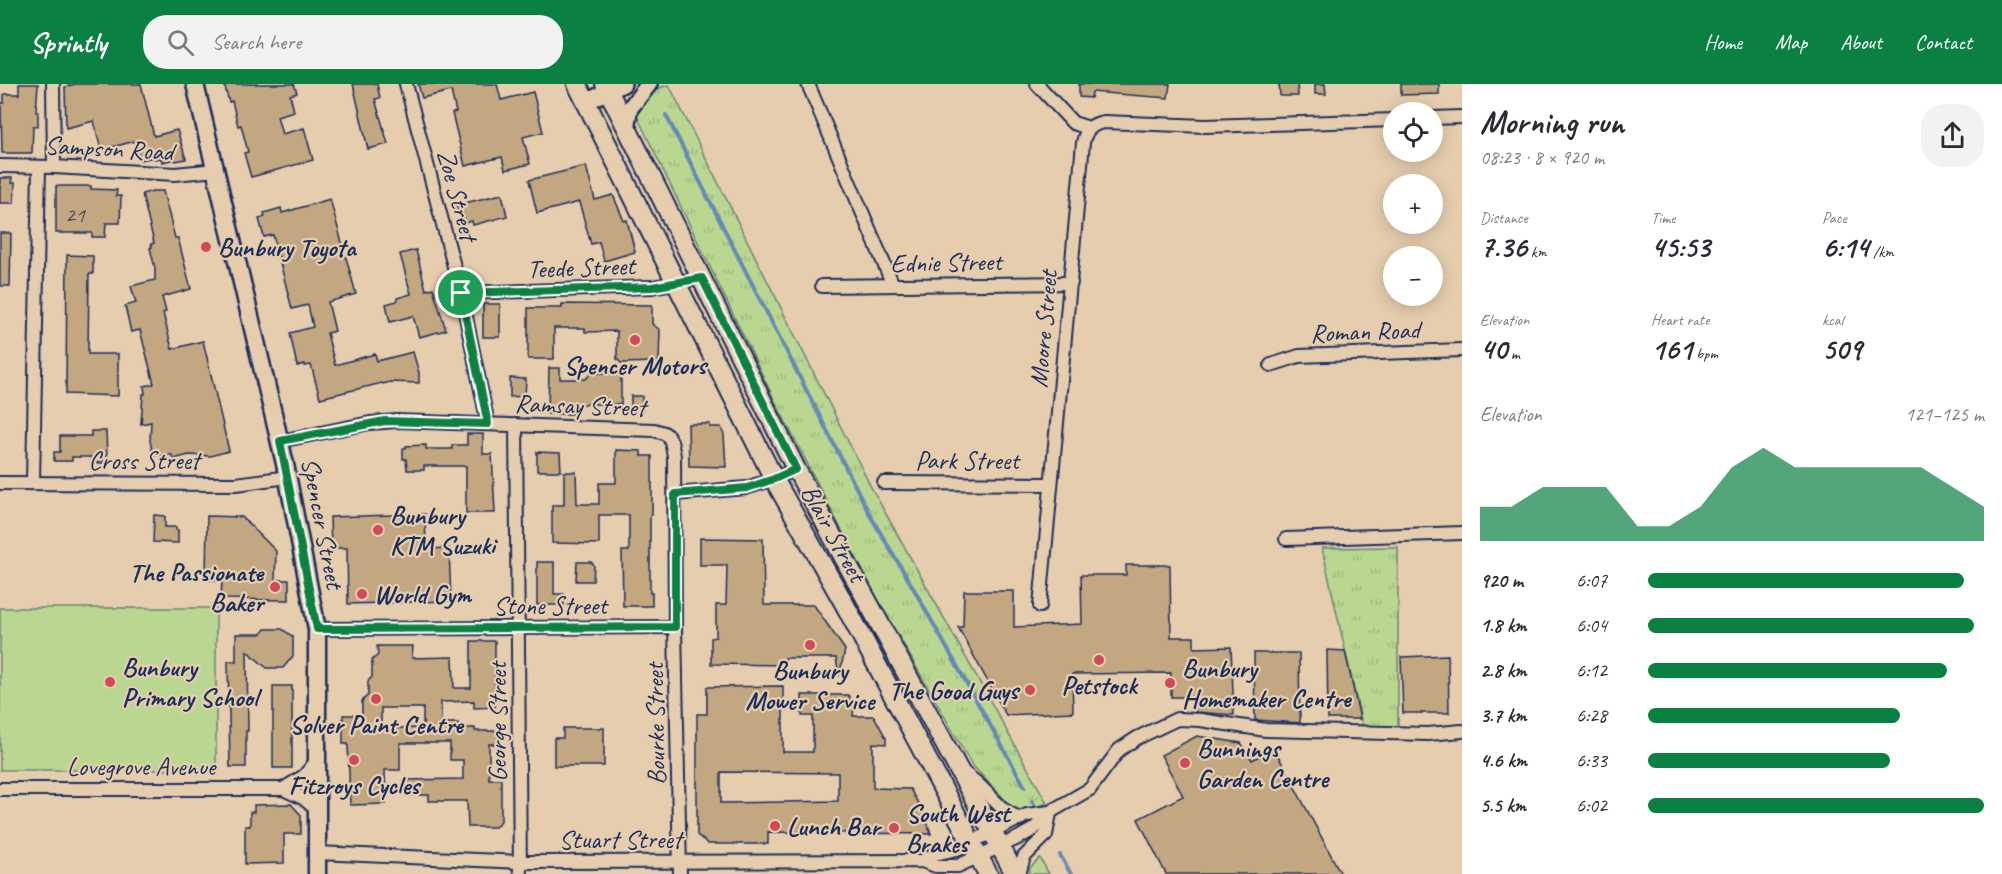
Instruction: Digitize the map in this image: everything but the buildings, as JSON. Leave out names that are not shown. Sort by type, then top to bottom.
[{"type":"main road","name":"Spencer Street","points":[[195,84],[280,441],[317,629],[317,874]]},
{"type":"main road","name":"Blair Street","points":[[612,86],[626,127],[796,469],[996,840],[1017,874]]},
{"type":"main road","name":"Blair Street","points":[[582,89],[774,479],[844,603],[988,874]]},
{"type":"street","points":[[53,84],[54,167]]},
{"type":"street","name":"Zoe Street","points":[[406,84],[461,293],[488,424]]},
{"type":"street","points":[[626,127],[630,108],[649,84]]},
{"type":"street","points":[[808,84],[892,285]]},
{"type":"street","points":[[1037,84],[1072,123],[1089,128],[1104,122],[1188,127],[1383,120]]},
{"type":"street","points":[[582,89],[612,86]]},
{"type":"street","points":[[1443,118],[1462,117]]},
{"type":"street","name":"Moore Street","points":[[1040,606],[1083,143],[1089,128]]},
{"type":"street","name":"Sampson Road","points":[[0,166],[175,174],[216,170]]},
{"type":"street","points":[[33,482],[39,167]]},
{"type":"street","name":"Teede Street","points":[[461,293],[652,287],[702,278]]},
{"type":"street","name":"Ednie Street","points":[[822,286],[1071,283]]},
{"type":"street","name":"Roman Road","points":[[1271,365],[1299,356],[1462,350]]},
{"type":"street","name":"Ramsay Street","points":[[280,441],[385,421],[654,430],[664,433]]},
{"type":"street","name":"George Street","points":[[516,425],[520,868]]},
{"type":"street","name":"Bourke Street","points":[[664,433],[673,447],[675,494],[680,868]]},
{"type":"street","points":[[675,494],[747,488],[796,469]]},
{"type":"street","name":"Cross Street","points":[[0,483],[236,484],[288,477]]},
{"type":"street","name":"Park Street","points":[[884,483],[1051,484]]},
{"type":"street","points":[[1286,539],[1462,532]]},
{"type":"street","name":"Stone Street","points":[[317,629],[675,627]]},
{"type":"street","points":[[996,840],[1034,829],[1050,812],[1090,789],[1119,750],[1137,738],[1177,719],[1200,720],[1266,730],[1428,734],[1462,731]]},
{"type":"street","points":[[283,789],[304,776],[318,759]]},
{"type":"street","points":[[958,768],[1004,810],[1020,819]]},
{"type":"street","name":"Lovegrove Avenue","points":[[0,789],[283,789],[303,798],[317,810]]},
{"type":"street","points":[[996,840],[1027,815],[1050,812]]},
{"type":"street","points":[[1017,874],[1024,857],[1046,835],[1050,812]]},
{"type":"street","name":"Stuart Street","points":[[317,853],[520,868],[680,868],[922,861],[936,866],[958,866],[975,849],[996,840]]},
{"type":"green space","points":[[669,85],[871,487],[1047,803],[1025,812],[1011,806],[972,765],[871,587],[775,401],[635,112],[656,89]]},
{"type":"green space","points":[[1398,547],[1398,728],[1363,729],[1322,548]]},
{"type":"green space","name":"Bunbury Primary School","points":[[0,608],[216,608],[216,770],[0,770]]},
{"type":"green space","points":[[1040,858],[1049,874],[1029,874],[1030,868]]},
{"type":"waterway","points":[[666,115],[871,517],[1025,787]]},
{"type":"waterway","points":[[1032,801],[1038,811]]},
{"type":"waterway","points":[[1060,855],[1071,874]]},
{"type":"place","name":"Bunbury Toyota","points":[[206,247]]},
{"type":"place","name":"Spencer Motors","points":[[635,340]]},
{"type":"place","name":"Bunbury KTM Suzuki","points":[[378,530]]},
{"type":"place","name":"The Passionate Baker","points":[[275,587]]},
{"type":"place","name":"World Gym","points":[[362,594]]},
{"type":"place","name":"Bunbury Mower Service","points":[[810,645]]},
{"type":"place","name":"Petstock","points":[[1099,660]]},
{"type":"place","name":"Bunbury Primary School","points":[[110,682]]},
{"type":"place","name":"Bunbury Homemaker Centre","points":[[1170,683]]},
{"type":"place","name":"The Good Guys","points":[[1030,690]]},
{"type":"place","name":"Solver Paint Centre","points":[[376,699]]},
{"type":"place","name":"Fitzroys Cycles","points":[[354,760]]},
{"type":"place","name":"Bunnings Garden Centre","points":[[1185,763]]},
{"type":"place","name":"Lunch Bar","points":[[775,826]]},
{"type":"place","name":"South West Brakes","points":[[894,828]]},
{"type":"route","points":[[702,278],[796,469],[747,488],[675,494],[675,627],[317,629],[304,553],[280,441],[385,421],[488,424],[461,293],[652,287],[702,278]]}]
